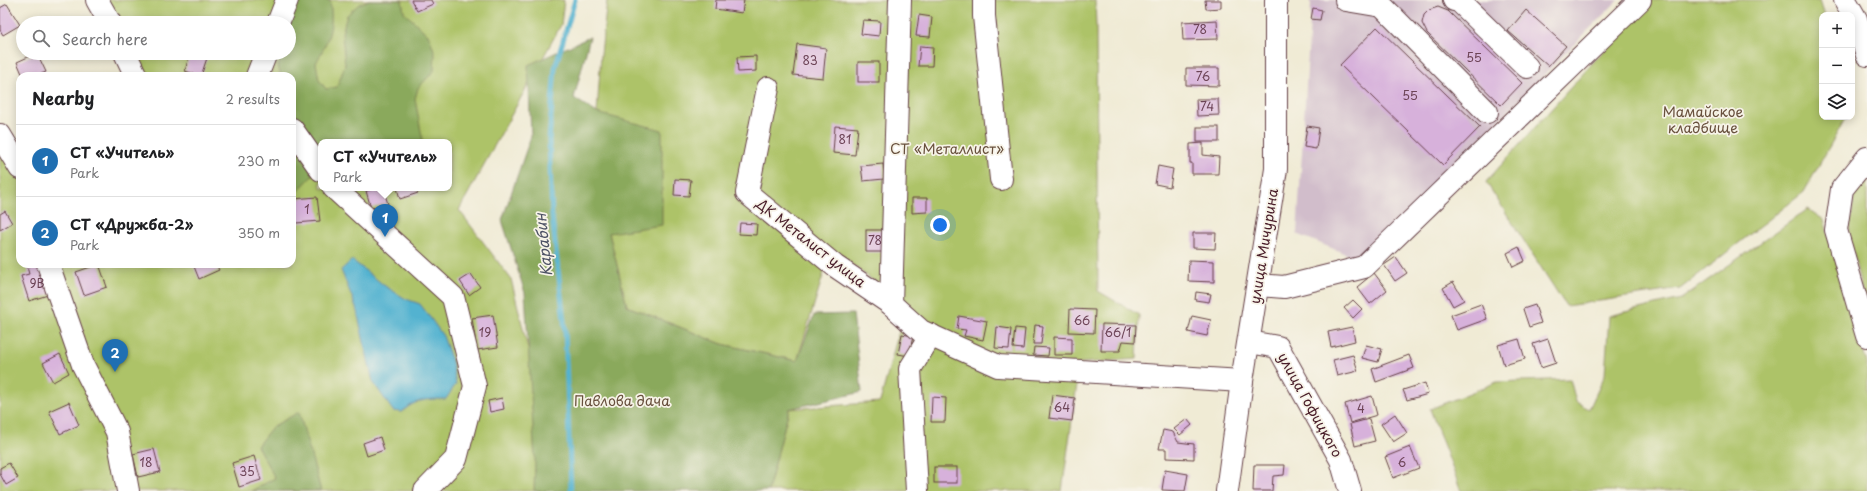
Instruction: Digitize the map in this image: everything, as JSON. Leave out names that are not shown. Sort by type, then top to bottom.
[{"type":"street","points":[[97,0],[111,14]]},
{"type":"street","points":[[281,16],[287,0]]},
{"type":"street","points":[[900,0],[891,304],[922,331],[998,366],[1242,381]]},
{"type":"street","points":[[984,0],[984,16],[1001,179]]},
{"type":"street","name":"улица Мичурина","points":[[1227,491],[1242,381],[1276,169],[1276,0]]},
{"type":"street","points":[[1346,0],[1388,3],[1487,112]]},
{"type":"street","points":[[1454,0],[1459,1],[1527,67]]},
{"type":"street","points":[[1258,285],[1284,287],[1364,268],[1640,0]]},
{"type":"street","points":[[1845,0],[1856,19],[1867,55]]},
{"type":"street","points":[[128,60],[134,72]]},
{"type":"street","name":"ДК Металист улица","points":[[768,88],[747,193],[835,266],[891,304]]},
{"type":"street","points":[[0,135],[16,161]]},
{"type":"street","points":[[296,135],[318,166]]},
{"type":"street","points":[[1867,158],[1842,189],[1836,230],[1867,336]]},
{"type":"street","points":[[337,191],[453,297],[475,386],[456,459],[425,491]]},
{"type":"street","points":[[49,268],[83,365],[117,432],[128,491]]},
{"type":"street","points":[[917,491],[910,369],[932,335]]},
{"type":"street","name":"улица Гофицкого","points":[[1248,342],[1278,347],[1341,460],[1350,491]]},
{"type":"shaded area","points":[[1309,0],[1618,0],[1361,260],[1297,234],[1311,4]]},
{"type":"green space","points":[[105,0],[564,0],[561,25],[459,210],[511,279],[545,418],[540,491],[0,491],[0,141],[16,168],[16,268],[296,268],[296,72],[140,72],[134,60],[296,60],[296,16],[113,16]]},
{"type":"green space","points":[[298,0],[330,0],[331,26],[327,40],[316,63],[319,80],[326,89],[337,87],[345,65],[342,33],[347,15],[358,5],[369,0],[402,0],[404,12],[429,36],[435,53],[434,71],[418,88],[415,99],[422,139],[318,139],[318,158],[301,133],[296,118],[296,72],[280,72],[278,66],[280,60],[296,60],[296,16],[291,16],[294,5]]},
{"type":"green space","name":"СТ «Металлист»","points":[[607,0],[1095,0],[1098,291],[1139,315],[1137,359],[1080,363],[1062,491],[768,491],[789,409],[880,402],[906,305],[831,249],[797,361],[722,344],[627,306],[609,233],[597,113],[601,54]]},
{"type":"green space","name":"Мамайское кладбище","points":[[1649,0],[1820,0],[1824,12],[1819,12],[1819,120],[1844,120],[1804,192],[1680,289],[1566,306],[1486,182]]},
{"type":"green space","name":"Павлова дача","points":[[590,37],[574,98],[597,113],[662,130],[662,225],[609,233],[627,306],[722,344],[797,361],[814,315],[853,314],[862,392],[789,409],[768,491],[534,491],[535,461],[525,293],[502,220],[531,136],[528,65]]},
{"type":"green space","points":[[296,145],[313,175],[296,193]]},
{"type":"green space","points":[[1867,175],[1867,314],[1849,234],[1855,191]]},
{"type":"green space","points":[[1808,209],[1824,220],[1867,363],[1867,491],[1461,491],[1430,409],[1497,382],[1570,379],[1576,402],[1589,409],[1605,375],[1609,316],[1681,299]]},
{"type":"green space","points":[[299,412],[321,491],[251,491],[275,478],[257,446],[272,427]]},
{"type":"water","points":[[352,260],[385,286],[406,299],[420,304],[443,336],[452,361],[456,384],[446,399],[434,399],[417,402],[402,412],[393,411],[373,382],[356,307],[341,270]]},
{"type":"building","points":[[411,0],[431,0],[433,4],[417,11]]},
{"type":"building","points":[[716,0],[744,0],[742,13],[715,9]]},
{"type":"building","points":[[1205,0],[1221,0],[1221,8],[1206,9]]},
{"type":"building","points":[[7,4],[16,19],[16,27],[3,35],[0,30],[0,8]]},
{"type":"building","points":[[1438,7],[1448,11],[1522,83],[1501,105],[1427,33],[1422,23],[1424,15],[1429,10]]},
{"type":"building","points":[[1313,8],[1322,10],[1320,20],[1311,19]]},
{"type":"building","points":[[1526,10],[1566,46],[1548,66],[1508,31]]},
{"type":"building","points":[[919,15],[932,17],[930,37],[916,36]]},
{"type":"building","points":[[863,20],[880,21],[879,36],[861,34]]},
{"type":"building","points":[[1217,20],[1218,39],[1183,40],[1182,22]]},
{"type":"building","points":[[1377,27],[1480,127],[1443,165],[1340,65]]},
{"type":"building","points":[[797,44],[826,48],[823,78],[793,75]]},
{"type":"building","points":[[920,46],[933,47],[932,66],[918,66]]},
{"type":"building","points":[[756,56],[756,71],[738,72],[737,57]]},
{"type":"building","points":[[21,60],[40,60],[46,72],[21,72],[17,62]]},
{"type":"building","points":[[188,60],[206,60],[202,72],[185,71]]},
{"type":"building","points":[[858,62],[879,62],[879,82],[858,82]]},
{"type":"building","points":[[1186,68],[1219,68],[1219,86],[1186,85]]},
{"type":"building","points":[[1196,99],[1218,99],[1219,115],[1197,116]]},
{"type":"building","points":[[835,126],[858,128],[855,155],[833,153]]},
{"type":"building","points":[[1307,126],[1319,128],[1316,149],[1304,147]]},
{"type":"building","points":[[1197,127],[1219,127],[1219,142],[1197,142]]},
{"type":"building","points":[[1203,143],[1203,155],[1219,157],[1218,174],[1192,174],[1192,163],[1190,163],[1190,144]]},
{"type":"building","points":[[883,164],[884,179],[863,181],[861,166]]},
{"type":"building","points":[[1158,166],[1173,169],[1170,187],[1155,184]]},
{"type":"building","points":[[675,179],[691,180],[689,196],[674,195]]},
{"type":"building","points":[[366,191],[384,191],[388,204],[371,208]]},
{"type":"building","points":[[398,191],[418,191],[418,193],[400,199]]},
{"type":"building","points":[[317,197],[320,221],[296,223],[296,199]]},
{"type":"building","points":[[912,198],[927,198],[927,212],[912,213]]},
{"type":"building","points":[[5,211],[12,223],[0,230],[0,214]]},
{"type":"building","points":[[740,223],[757,224],[756,235],[739,234]]},
{"type":"building","points":[[866,230],[885,230],[885,252],[866,252]]},
{"type":"building","points":[[1193,233],[1216,233],[1215,249],[1193,248]]},
{"type":"building","points":[[1519,247],[1525,261],[1513,267],[1507,253]]},
{"type":"building","points":[[1396,257],[1407,273],[1395,281],[1384,265]]},
{"type":"building","points":[[1189,260],[1214,261],[1214,282],[1188,281]]},
{"type":"building","points":[[27,268],[45,268],[54,293],[29,301],[21,276],[29,274]]},
{"type":"building","points":[[88,268],[100,268],[107,287],[84,295],[76,272]]},
{"type":"building","points":[[195,268],[218,268],[219,270],[199,279]]},
{"type":"building","points":[[1374,273],[1387,290],[1370,304],[1357,287]]},
{"type":"building","points":[[471,274],[480,287],[469,295],[460,281]]},
{"type":"building","points":[[1453,282],[1464,300],[1453,306],[1443,288]]},
{"type":"building","points":[[1196,292],[1211,294],[1209,302],[1195,300]]},
{"type":"building","points":[[1353,300],[1362,309],[1353,318],[1344,308]]},
{"type":"building","points":[[1481,304],[1487,319],[1457,330],[1451,315]]},
{"type":"building","points":[[1535,305],[1541,323],[1529,327],[1523,309]]},
{"type":"building","points":[[1070,309],[1095,310],[1094,333],[1069,332]]},
{"type":"building","points":[[493,315],[498,347],[477,350],[472,318]]},
{"type":"building","points":[[959,316],[987,321],[983,340],[964,336],[966,330],[957,329]]},
{"type":"building","points":[[1192,316],[1211,320],[1207,336],[1188,332]]},
{"type":"building","points":[[1102,324],[1136,325],[1135,342],[1123,341],[1120,351],[1101,351]]},
{"type":"building","points":[[1035,325],[1043,326],[1041,344],[1033,344]]},
{"type":"building","points":[[997,327],[1011,329],[1009,349],[995,348]]},
{"type":"building","points":[[1352,327],[1355,341],[1331,347],[1328,332]]},
{"type":"building","points":[[1015,328],[1025,329],[1023,349],[1013,348]]},
{"type":"building","points":[[902,334],[913,336],[909,356],[898,354]]},
{"type":"building","points":[[1054,337],[1072,338],[1072,355],[1054,355]]},
{"type":"building","points":[[1519,339],[1525,359],[1504,365],[1498,345]]},
{"type":"building","points":[[1548,339],[1556,363],[1541,368],[1533,344]]},
{"type":"building","points":[[1366,345],[1382,349],[1378,362],[1362,358]]},
{"type":"building","points":[[1034,347],[1049,348],[1048,356],[1033,355]]},
{"type":"building","points":[[60,354],[69,373],[53,382],[43,363]]},
{"type":"building","points":[[1353,355],[1358,371],[1337,376],[1333,360]]},
{"type":"building","points":[[1409,355],[1414,368],[1376,382],[1372,369]]},
{"type":"building","points":[[1425,383],[1428,394],[1407,400],[1403,390]]},
{"type":"building","points":[[1052,395],[1075,398],[1072,421],[1049,418]]},
{"type":"building","points":[[1372,396],[1377,415],[1350,423],[1345,404]]},
{"type":"building","points":[[932,397],[946,398],[945,422],[931,422]]},
{"type":"building","points":[[502,398],[504,409],[490,412],[488,401]]},
{"type":"building","points":[[69,402],[79,425],[60,434],[49,411]]},
{"type":"building","points":[[1395,414],[1407,433],[1393,442],[1381,424]]},
{"type":"building","points":[[1187,419],[1192,425],[1180,435],[1174,429]]},
{"type":"building","points":[[1369,419],[1375,441],[1355,446],[1350,424]]},
{"type":"building","points":[[1163,430],[1173,432],[1178,442],[1194,444],[1194,459],[1166,458],[1166,449],[1159,449]]},
{"type":"building","points":[[380,437],[384,450],[367,456],[363,443]]},
{"type":"building","points":[[1410,447],[1419,468],[1393,478],[1385,457]]},
{"type":"building","points":[[154,449],[160,472],[138,477],[133,454]]},
{"type":"building","points":[[254,456],[261,480],[239,487],[232,463]]},
{"type":"building","points":[[9,463],[18,478],[6,485],[0,474],[0,468]]},
{"type":"building","points":[[1254,465],[1285,465],[1284,475],[1273,476],[1272,491],[1253,491]]},
{"type":"building","points":[[934,467],[957,467],[957,483],[934,483]]},
{"type":"building","points":[[1165,470],[1188,474],[1185,491],[1162,490]]},
{"type":"waterway","name":"Карабин","points":[[571,491],[565,330],[552,216],[549,140],[555,68],[575,0]]},
{"type":"place","name":"СТ «Учитель»","points":[[385,237]]},
{"type":"place","name":"СТ «Дружба-2»","points":[[115,372]]}]
